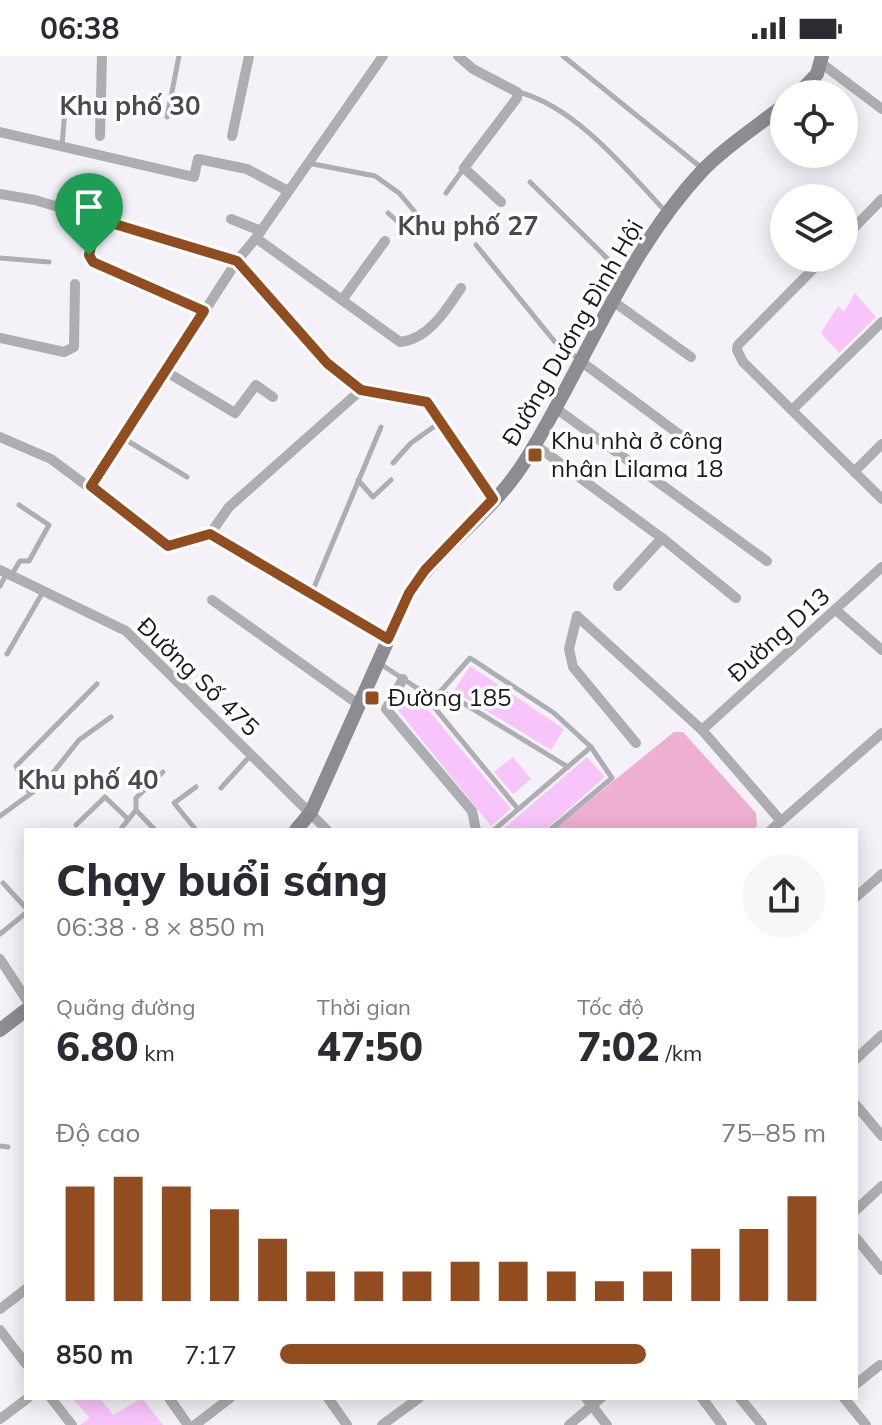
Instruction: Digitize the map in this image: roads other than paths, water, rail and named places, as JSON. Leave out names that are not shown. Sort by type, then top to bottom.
[{"type":"street","points":[[100,136],[102,56]]},
{"type":"street","points":[[232,136],[249,56]]},
{"type":"street","points":[[91,486],[237,261],[259,235],[383,56]]},
{"type":"street","points":[[458,56],[473,69],[517,92],[517,98],[464,168],[501,202]]},
{"type":"street","points":[[811,80],[822,60],[882,109]]},
{"type":"street","name":"Đường Dương Đình Hội","points":[[298,828],[311,812],[409,593],[425,570],[525,462],[579,360],[667,213],[704,170],[770,116]]},
{"type":"street","points":[[0,132],[194,177],[198,159],[247,169],[288,191]]},
{"type":"street","points":[[0,194],[98,219],[237,261],[327,363],[361,390],[427,402],[493,499]]},
{"type":"street","points":[[858,224],[882,199]]},
{"type":"street","points":[[93,262],[89,255],[98,219]]},
{"type":"street","points":[[231,219],[259,235],[400,342],[410,341],[439,319],[461,288]]},
{"type":"street","points":[[342,300],[385,241]]},
{"type":"street","points":[[810,272],[738,345],[737,350],[743,362],[882,499]]},
{"type":"street","points":[[0,338],[64,352],[74,347],[75,284]]},
{"type":"street","points":[[614,302],[691,357]]},
{"type":"street","points":[[792,410],[882,322]]},
{"type":"street","points":[[579,360],[695,446]]},
{"type":"street","points":[[165,371],[235,413],[256,385],[273,397]]},
{"type":"street","points":[[0,437],[51,459],[168,546],[210,534],[229,507],[361,390]]},
{"type":"street","points":[[554,407],[767,561]]},
{"type":"street","points":[[534,444],[662,538],[736,598]]},
{"type":"street","points":[[854,472],[882,444]]},
{"type":"street","points":[[210,534],[388,639]]},
{"type":"street","points":[[618,586],[662,538]]},
{"type":"street","name":"Đường D13","points":[[702,730],[837,611],[882,567]]},
{"type":"street","name":"Đường Số 475","points":[[6,572],[126,631],[325,828]]},
{"type":"street","points":[[212,600],[358,704]]},
{"type":"street","points":[[837,611],[882,650]]},
{"type":"street","points":[[636,743],[573,667],[569,649],[577,616],[702,730],[781,821]]},
{"type":"street","points":[[403,679],[386,709],[472,811],[476,828]]},
{"type":"street","points":[[773,828],[882,733]]},
{"type":"street","points":[[858,895],[882,874]]},
{"type":"street","points":[[0,959],[24,1007]]},
{"type":"street","points":[[0,1030],[24,1010]]},
{"type":"street","points":[[858,1057],[882,1035]]},
{"type":"street","points":[[858,1107],[882,1136]]},
{"type":"street","points":[[858,1208],[882,1186]]},
{"type":"street","points":[[858,1240],[882,1270]]},
{"type":"street","points":[[0,1309],[24,1291]]},
{"type":"street","points":[[0,1330],[24,1361]]},
{"type":"street","points":[[858,1382],[880,1365]]},
{"type":"street","points":[[0,1419],[25,1400]]},
{"type":"street","points":[[53,1400],[72,1425]]},
{"type":"street","points":[[170,1400],[188,1425]]},
{"type":"street","points":[[195,1425],[227,1400]]},
{"type":"street","points":[[329,1400],[347,1425]]},
{"type":"street","points":[[382,1425],[416,1400]]},
{"type":"street","points":[[569,1425],[593,1400],[607,1425]]},
{"type":"street","points":[[703,1400],[722,1425]]},
{"type":"street","points":[[742,1400],[762,1425]]},
{"type":"street","points":[[846,1400],[866,1425]]},
{"type":"lane","points":[[167,117],[179,56]]},
{"type":"lane","points":[[563,56],[704,170]]},
{"type":"lane","points":[[517,92],[539,98],[598,143],[667,213]]},
{"type":"lane","points":[[62,147],[66,97]]},
{"type":"lane","points":[[307,163],[375,176],[399,193],[415,212],[405,228],[388,213]]},
{"type":"lane","points":[[446,193],[464,168]]},
{"type":"lane","points":[[530,182],[628,278]]},
{"type":"lane","points":[[476,245],[555,342],[579,360]]},
{"type":"lane","points":[[0,258],[49,262]]},
{"type":"lane","points":[[93,262],[204,311]]},
{"type":"lane","points":[[393,463],[411,443],[440,422]]},
{"type":"lane","points":[[312,592],[381,427]]},
{"type":"lane","points":[[122,437],[187,477]]},
{"type":"lane","points":[[358,480],[373,497],[391,480]]},
{"type":"lane","points":[[0,586],[6,572],[20,561],[29,561],[49,525],[19,505]]},
{"type":"lane","points":[[7,654],[43,592]]},
{"type":"lane","points":[[439,693],[470,658],[554,713],[591,747],[612,778],[552,828]]},
{"type":"lane","points":[[378,662],[420,690],[518,809]]},
{"type":"lane","points":[[29,793],[29,786],[16,766],[97,684]]},
{"type":"lane","points":[[420,690],[450,695],[568,767]]},
{"type":"lane","points":[[0,816],[44,784],[79,740],[111,717]]},
{"type":"lane","points":[[496,828],[591,747]]},
{"type":"lane","points":[[221,788],[250,756]]},
{"type":"lane","points":[[121,828],[136,810],[136,798],[163,772]]},
{"type":"lane","points":[[194,828],[174,803],[196,787]]},
{"type":"lane","points":[[76,825],[105,797],[128,819]]},
{"type":"lane","points":[[136,810],[153,828]]},
{"type":"lane","points":[[3,883],[24,909]]},
{"type":"lane","points":[[0,934],[24,913]]},
{"type":"lane","points":[[0,1146],[8,1147]]},
{"type":"place","name":"Khu nhà ở công nhân Lilama 18","points":[[535,455]]},
{"type":"place","name":"Đường 185","points":[[372,698]]},
{"type":"district","name":"Khu phố 30","points":[[130,106]]},
{"type":"district","name":"Khu phố 27","points":[[468,226]]},
{"type":"district","name":"Khu phố 40","points":[[88,780]]}]
